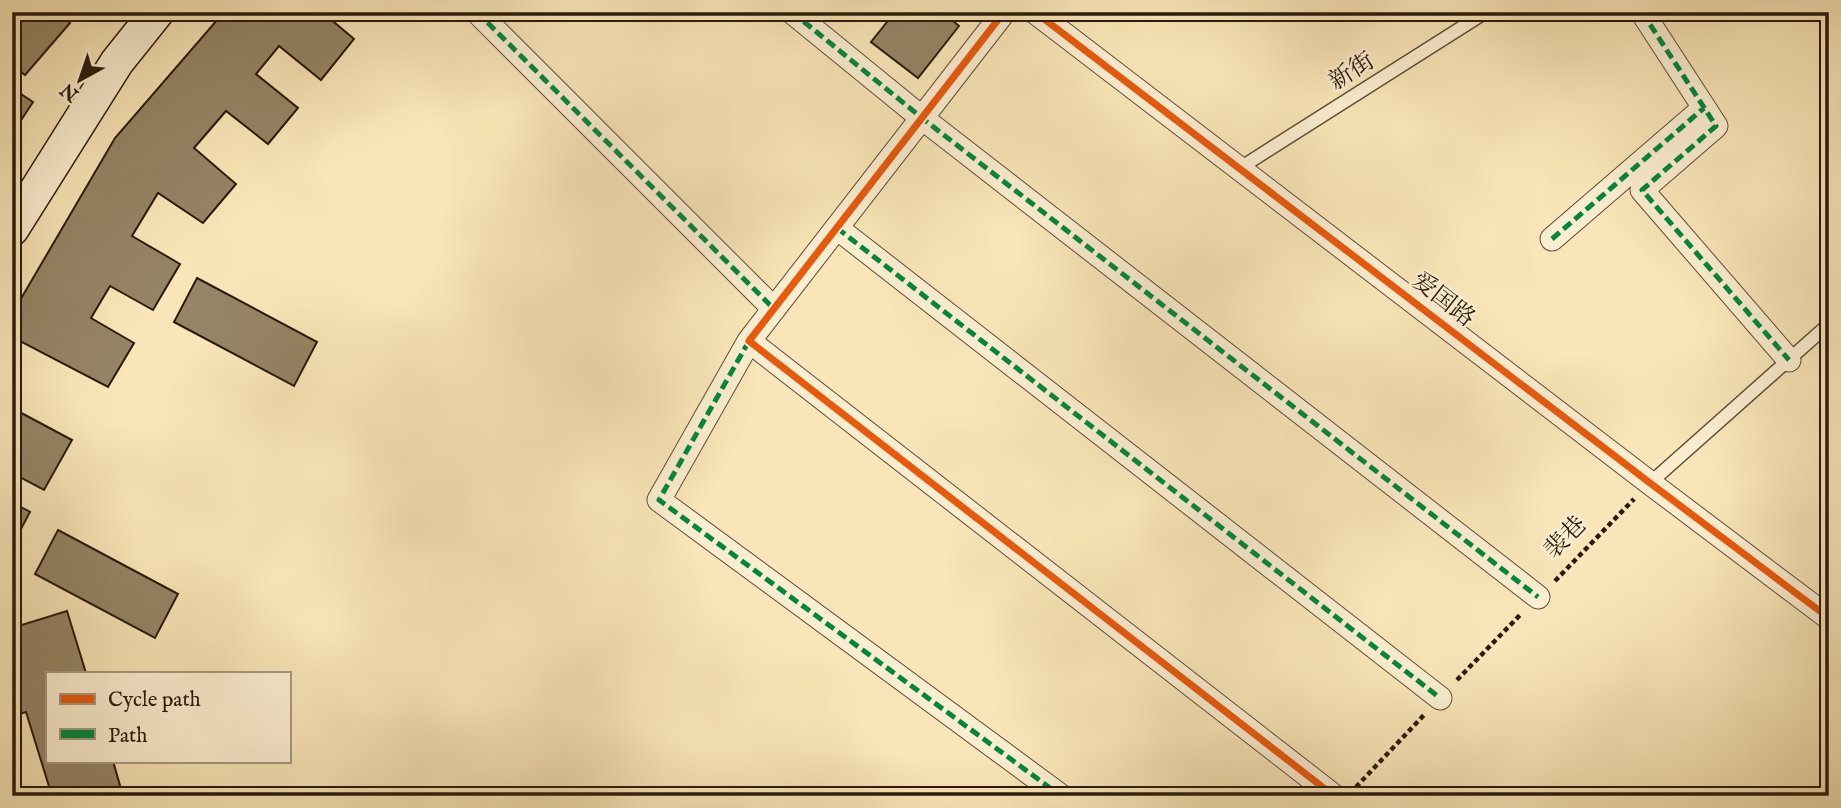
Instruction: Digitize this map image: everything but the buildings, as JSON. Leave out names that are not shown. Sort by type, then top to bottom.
[{"type":"street","points":[[12,229],[117,62],[157,12]]},
{"type":"street","points":[[477,12],[774,309]]},
{"type":"street","points":[[792,12],[922,118],[1538,597]]},
{"type":"street","points":[[1004,12],[749,341],[659,500],[1061,796]]},
{"type":"street","name":"爱国路","points":[[1035,12],[1829,618]]},
{"type":"street","points":[[1642,12],[1716,126],[1642,190],[1789,360]]},
{"type":"street","points":[[1552,239],[1704,108]]},
{"type":"street","points":[[837,228],[1440,698]]},
{"type":"street","points":[[749,341],[1334,796]]},
{"type":"lane","name":"新街","points":[[1240,168],[1486,12]]},
{"type":"lane","points":[[1650,483],[1829,324]]},
{"type":"marked path","points":[[477,12],[774,309]]},
{"type":"marked path","points":[[792,12],[922,118],[1538,597]]},
{"type":"marked path","points":[[1642,12],[1716,126],[1642,190],[1789,360]]},
{"type":"marked path","points":[[1552,239],[1704,108]]},
{"type":"marked path","points":[[837,228],[1440,698]]},
{"type":"marked path","points":[[749,341],[659,500],[1061,796]]},
{"type":"cycle path","points":[[1004,12],[749,341],[1334,796]]},
{"type":"cycle path","points":[[1035,12],[1829,618]]}]
